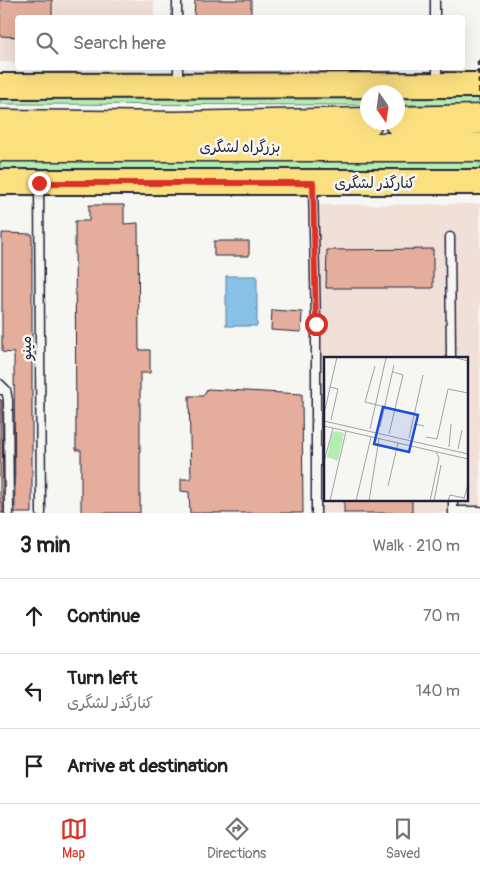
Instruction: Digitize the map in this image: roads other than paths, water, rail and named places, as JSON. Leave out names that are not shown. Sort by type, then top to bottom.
[{"type":"highway","points":[[405,121],[480,119]]},
{"type":"highway","name":"بزرگراه لشگری","points":[[0,124],[175,126],[360,122]]},
{"type":"highway","name":"بزرگراه لشگری","points":[[0,148],[480,147]]},
{"type":"main road","points":[[0,86],[178,77],[437,77],[480,85]]},
{"type":"main road","name":"کنارگذر لشگری","points":[[0,182],[480,182]]},
{"type":"lane","points":[[177,0],[177,15]]},
{"type":"lane","points":[[435,0],[435,15]]},
{"type":"lane","name":"مینو","points":[[39,183],[41,513]]},
{"type":"lane","points":[[313,183],[316,324],[316,513]]},
{"type":"lane","points":[[450,237],[451,357]]},
{"type":"lane","points":[[2,388],[8,400],[9,513]]},
{"type":"lane","points":[[453,512],[480,511]]},
{"type":"water","points":[[226,276],[257,276],[257,326],[226,326]]}]
